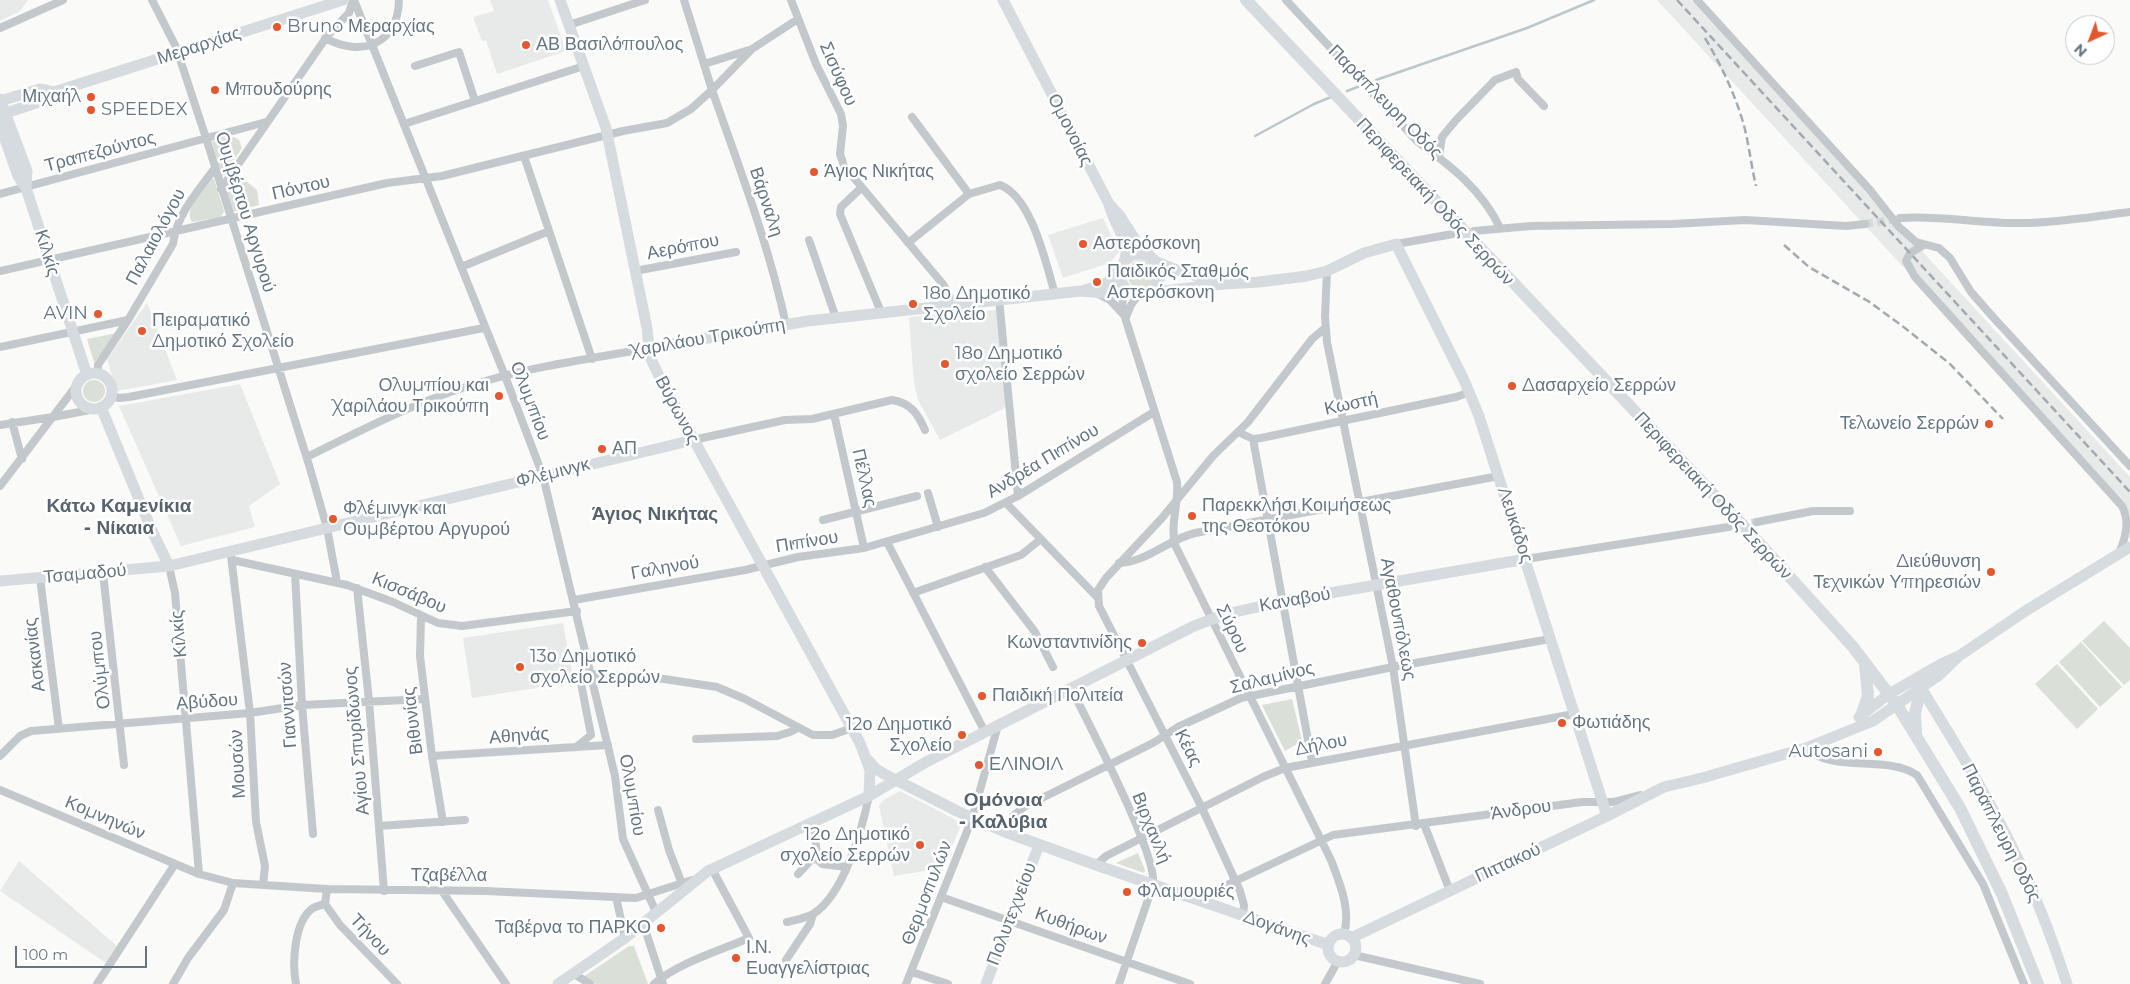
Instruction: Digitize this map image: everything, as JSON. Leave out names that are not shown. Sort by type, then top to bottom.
[{"type":"main road","name":"Περιφερειακή Οδός Σερρών","points":[[1246,0],[1751,534],[1864,661],[1916,734],[1970,826],[2013,919],[2038,984]]},
{"type":"main road","points":[[1861,716],[1868,696],[1864,661]]},
{"type":"main road","points":[[1916,734],[1915,713],[1921,688]]},
{"type":"street","points":[[0,28],[62,0]]},
{"type":"street","name":"Ουμβέρτου Αργυρού","points":[[152,0],[178,53],[206,138],[307,457],[327,528],[337,582]]},
{"type":"street","points":[[303,0],[307,12]]},
{"type":"street","name":"Μεραρχίας","points":[[3,114],[45,100],[54,92],[343,0]]},
{"type":"street","points":[[221,189],[325,38],[348,15],[354,0]]},
{"type":"street","name":"Ολυμπίου","points":[[354,0],[484,328],[505,376],[543,476],[577,611],[618,791],[623,839],[656,912]]},
{"type":"street","points":[[325,38],[348,46],[373,45],[385,38],[392,29],[398,12],[399,0]]},
{"type":"street","name":"Βύρωνος","points":[[560,0],[608,134],[653,365],[868,760]]},
{"type":"street","points":[[569,25],[645,0]]},
{"type":"street","name":"Βάρναλη","points":[[684,0],[751,204],[777,288],[786,325]]},
{"type":"street","name":"Σισύφου","points":[[791,0],[816,64],[841,114],[843,126],[840,148],[842,162],[861,188],[946,288],[951,304]]},
{"type":"street","name":"Ομονοίας","points":[[1003,0],[1109,204],[1113,219],[1126,246],[1127,252],[1122,265]]},
{"type":"street","name":"Παράπλευρη Οδός","points":[[1286,0],[1418,142],[1439,157],[1484,199],[1500,228]]},
{"type":"street","points":[[1696,0],[1870,190],[1891,218],[1916,242],[1939,248],[1950,258],[1972,292],[1992,316],[2130,466]]},
{"type":"street","points":[[704,64],[752,48],[798,19]]},
{"type":"street","name":"Πόντου","points":[[0,271],[387,183],[442,176],[608,134],[667,123],[691,108],[712,90],[752,48]]},
{"type":"street","points":[[415,66],[459,52],[475,101]]},
{"type":"street","points":[[404,124],[584,66]]},
{"type":"street","points":[[1439,157],[1442,137],[1495,80],[1516,72],[1518,79],[1544,106]]},
{"type":"street","name":"Μεραρχίας","points":[[0,100],[40,89],[54,92]]},
{"type":"street","name":"Κιλκίς","points":[[0,100],[3,114],[27,171],[26,188]]},
{"type":"street","points":[[912,117],[969,194]]},
{"type":"street","name":"Τραπεζούντος","points":[[0,194],[266,122]]},
{"type":"street","name":"Κιλκίς","points":[[0,124],[18,176],[26,188],[72,333],[88,376]]},
{"type":"street","points":[[524,156],[592,359]]},
{"type":"street","name":"Παλαιολόγου","points":[[53,417],[98,365],[128,320],[173,244],[174,231],[189,203],[215,168]]},
{"type":"street","points":[[908,243],[969,194],[1000,185],[1008,189],[1029,216],[1055,294]]},
{"type":"street","points":[[861,188],[841,207],[840,214],[881,312]]},
{"type":"street","points":[[1109,204],[1120,216],[1136,241],[1153,259],[1160,273],[1160,280],[1157,285],[1124,295],[1122,308],[1177,482],[1177,499]]},
{"type":"street","points":[[1900,218],[1913,217],[1978,223],[2024,223],[2130,212]]},
{"type":"street","points":[[1474,231],[1500,228],[1672,224],[1745,220],[1846,226],[1865,224]]},
{"type":"street","points":[[461,267],[549,231]]},
{"type":"street","name":"Χαριλάου Τρικούπη","points":[[307,457],[360,430],[424,402],[478,383],[592,359],[786,325],[881,312],[1081,291],[1096,293],[1135,292],[1296,278],[1327,271],[1364,253],[1396,244],[1453,234]]},
{"type":"street","points":[[809,240],[836,318]]},
{"type":"street","name":"Λευκάδος","points":[[1396,244],[1470,392],[1500,476],[1607,816]]},
{"type":"street","points":[[1924,245],[1907,256],[1907,266],[1915,277],[2122,506],[2126,513],[2127,528],[2118,554]]},
{"type":"street","name":"Αερόπου","points":[[635,271],[736,252]]},
{"type":"street","points":[[1081,291],[1107,283],[1122,265],[1134,255],[1140,254],[1174,269],[1223,284]]},
{"type":"street","points":[[1122,265],[1120,277],[1135,292]]},
{"type":"street","name":"Αγαθουπόλεως","points":[[1327,271],[1325,328],[1393,667],[1420,825],[1450,891]]},
{"type":"street","points":[[1096,293],[1113,302],[1126,317]]},
{"type":"street","points":[[999,299],[1018,496]]},
{"type":"street","points":[[0,347],[128,320]]},
{"type":"street","points":[[111,396],[129,397],[484,328]]},
{"type":"street","points":[[1006,503],[1097,597],[1102,583],[1118,563],[1158,522],[1218,451],[1238,432],[1265,401],[1312,338],[1325,328]]},
{"type":"street","points":[[0,425],[98,408],[108,402],[111,396],[109,382],[88,376],[76,390],[79,400],[86,407],[98,408]]},
{"type":"street","name":"Κωστή","points":[[1253,438],[1343,421],[1456,397],[1470,392]]},
{"type":"street","name":"Φλέμινγκ","points":[[169,566],[231,556],[327,528],[693,440],[785,420],[806,420],[888,400],[897,401],[913,408],[925,430]]},
{"type":"street","name":"Κιλκίς","points":[[98,408],[169,566],[174,585],[199,874]]},
{"type":"street","name":"Ανδρέα Πιπίνου","points":[[860,548],[888,542],[984,513],[1006,503],[1154,412]]},
{"type":"street","name":"Πέλλας","points":[[834,414],[856,512],[860,548]]},
{"type":"street","points":[[0,486],[53,417]]},
{"type":"street","points":[[12,422],[22,459]]},
{"type":"street","points":[[1238,432],[1253,438],[1300,686],[1312,762]]},
{"type":"street","points":[[1118,563],[1136,560],[1173,540],[1195,532],[1500,476]]},
{"type":"street","points":[[928,493],[938,527]]},
{"type":"street","points":[[823,520],[917,496]]},
{"type":"street","name":"Σύρου","points":[[1177,499],[1173,521],[1173,540],[1179,557],[1332,860],[1344,898],[1348,936]]},
{"type":"street","points":[[1758,522],[1814,511],[1850,511]]},
{"type":"street","name":"Καναβού","points":[[558,984],[625,938],[696,879],[712,869],[869,796],[926,762],[1210,619],[1284,601],[1728,526]]},
{"type":"street","points":[[913,593],[1021,555],[1041,539]]},
{"type":"street","points":[[888,542],[985,732]]},
{"type":"street","points":[[1846,730],[1873,721],[1944,671],[1959,656],[2027,610],[2130,547]]},
{"type":"street","name":"Πιπίνου","points":[[762,566],[798,557],[860,548]]},
{"type":"street","name":"Κισσάβου","points":[[231,556],[295,574],[357,588],[443,625],[462,626],[577,611]]},
{"type":"street","name":"Μουσών","points":[[231,556],[250,713],[256,822],[265,866],[263,884]]},
{"type":"street","name":"Τσαμαδού","points":[[0,581],[169,566]]},
{"type":"street","name":"Γαληνού","points":[[574,600],[762,566]]},
{"type":"street","points":[[985,567],[1035,632],[1054,667]]},
{"type":"street","name":"Ολύμπου","points":[[103,572],[124,765]]},
{"type":"street","name":"Γιαννιτσών","points":[[295,574],[302,705],[313,834]]},
{"type":"street","name":"Ασκανίας","points":[[40,578],[59,729]]},
{"type":"street","name":"Αγίου Σπυρίδωνος","points":[[357,588],[369,701],[384,891]]},
{"type":"street","name":"Κέας","points":[[1097,597],[1099,606],[1202,808],[1243,901],[1243,915]]},
{"type":"street","name":"Βιθυνίας","points":[[421,616],[420,656],[432,756],[443,822]]},
{"type":"street","name":"Σαλαμίνος","points":[[1005,832],[1013,816],[1024,807],[1178,727],[1248,696],[1550,638]]},
{"type":"street","points":[[1846,730],[1889,694],[1940,664],[1959,656]]},
{"type":"street","points":[[576,748],[591,734],[580,678],[583,675],[592,674],[717,687],[745,699],[810,734],[832,735],[852,728]]},
{"type":"street","name":"Βιρχανλή","points":[[1071,688],[1142,839],[1153,872],[1153,885],[1119,984]]},
{"type":"street","name":"Παράπλευρη Οδός","points":[[1921,688],[1989,803],[2017,857],[2053,941],[2068,984]]},
{"type":"street","name":"Αβύδου","points":[[0,756],[23,733],[250,713],[302,705],[425,699]]},
{"type":"street","name":"Δήλου","points":[[1096,866],[1106,856],[1252,782],[1285,768],[1574,714]]},
{"type":"street","name":"Θερμοπυλών","points":[[906,984],[972,818],[998,725]]},
{"type":"street","points":[[696,739],[777,736],[798,728]]},
{"type":"street","name":"Άνδρου","points":[[1202,901],[1208,894],[1322,839],[1337,834],[1420,825],[1582,802],[1602,803],[1618,801],[1664,786],[1702,778],[1806,748],[1846,730]]},
{"type":"street","name":"Αθηνάς","points":[[432,756],[608,746]]},
{"type":"street","points":[[1806,748],[1820,758],[1892,766],[1917,775],[1983,884],[2024,984]]},
{"type":"street","points":[[787,922],[813,914],[824,904],[841,879],[861,829],[869,796],[871,781],[868,760]]},
{"type":"street","name":"Δογάνης","points":[[868,760],[876,769],[972,818],[1005,832],[1096,866],[1329,945]]},
{"type":"street","name":"Πιττακού","points":[[1348,936],[1450,891],[1607,816],[1664,786]]},
{"type":"street","name":"Κομνηνών","points":[[0,790],[199,874]]},
{"type":"street","points":[[658,810],[669,850],[682,884]]},
{"type":"street","points":[[379,826],[466,820]]},
{"type":"street","points":[[814,822],[817,858],[822,864],[846,867]]},
{"type":"street","name":"Πολυτεχνείου","points":[[986,984],[1039,845]]},
{"type":"street","points":[[798,874],[811,860],[817,858]]},
{"type":"street","points":[[97,984],[176,864]]},
{"type":"street","points":[[654,984],[749,938],[712,869]]},
{"type":"street","name":"Τζαβέλλα","points":[[199,874],[233,883],[327,889],[636,898],[648,896],[696,879]]},
{"type":"street","points":[[173,984],[188,958],[224,910],[233,883]]},
{"type":"street","points":[[296,984],[294,951],[297,936],[313,908],[325,904],[327,889]]},
{"type":"street","points":[[442,891],[506,984]]},
{"type":"street","points":[[616,897],[625,938]]},
{"type":"street","name":"Κυθήρων","points":[[941,897],[1190,984]]},
{"type":"street","name":"Τήνου","points":[[325,904],[340,925],[397,984]]},
{"type":"street","points":[[786,960],[810,924],[813,914]]},
{"type":"street","points":[[643,923],[662,981]]},
{"type":"street","points":[[1348,936],[1356,947],[1354,955],[1347,961],[1338,961],[1330,953],[1329,945],[1334,937],[1348,936]]},
{"type":"street","points":[[1354,955],[1480,984]]},
{"type":"street","points":[[1325,984],[1338,961]]},
{"type":"street","points":[[912,972],[948,984]]},
{"type":"street","points":[[574,974],[590,984]]},
{"type":"shaded area","points":[[0,0],[28,0],[20,11],[0,21]]},
{"type":"shaded area","points":[[490,0],[548,0],[566,51],[497,74],[486,40],[482,41],[473,17],[494,11]]},
{"type":"shaded area","points":[[1657,0],[1691,0],[2130,477],[2130,513]]},
{"type":"shaded area","points":[[229,137],[239,140],[242,148],[222,177],[212,142]]},
{"type":"shaded area","points":[[236,173],[257,190],[259,205],[232,212],[225,188]]},
{"type":"shaded area","points":[[212,179],[214,179],[224,211],[221,217],[192,222],[190,211],[192,205]]},
{"type":"shaded area","name":"Αστερόσκονη","points":[[1103,218],[1119,252],[1110,263],[1063,278],[1048,235]]},
{"type":"shaded area","points":[[1141,260],[1151,264],[1155,274],[1151,284],[1141,288],[1131,284],[1127,274],[1131,264]]},
{"type":"shaded area","name":"Πειραματικό Δημοτικό Σχολείο","points":[[147,303],[177,380],[117,391],[107,359]]},
{"type":"shaded area","points":[[997,310],[1006,405],[1003,409],[940,440],[918,400],[914,383],[909,317]]},
{"type":"shaded area","points":[[117,333],[95,362],[94,362],[87,339]]},
{"type":"shaded area","points":[[94,380],[102,383],[105,391],[102,399],[94,402],[86,399],[83,391],[86,383]]},
{"type":"shaded area","points":[[240,384],[280,484],[249,506],[255,527],[181,546],[119,406]]},
{"type":"shaded area","points":[[2104,621],[2130,648],[2130,680],[2124,685],[2082,641]]},
{"type":"shaded area","name":"13ο Δημοτικό σχολείο Σερρών","points":[[563,623],[574,682],[472,698],[463,638]]},
{"type":"shaded area","points":[[2081,642],[2122,687],[2100,707],[2059,662]]},
{"type":"shaded area","points":[[2057,664],[2098,709],[2077,729],[2035,684]]},
{"type":"shaded area","points":[[1292,699],[1302,741],[1285,751],[1262,705]]},
{"type":"shaded area","name":"12ο Δημοτικό σχολείο Σερρών","points":[[900,791],[962,823],[943,868],[894,876],[879,806],[882,801]]},
{"type":"shaded area","points":[[1138,853],[1145,870],[1144,873],[1116,863]]},
{"type":"shaded area","points":[[19,861],[117,946],[106,963],[0,891]]},
{"type":"shaded area","points":[[629,946],[634,946],[648,984],[596,984],[583,977]]},
{"type":"waterway","points":[[1376,80],[1527,28],[1594,0]]},
{"type":"waterway","points":[[1347,91],[1360,86]]},
{"type":"waterway","points":[[1255,136],[1314,104],[1331,97]]},
{"type":"tunnel","points":[[1865,224],[1898,219]]},
{"type":"tunnel","points":[[1728,527],[1757,522]]},
{"type":"railway","points":[[1677,0],[2130,492]]},
{"type":"railway","points":[[1705,38],[1736,100],[1747,138],[1756,186]]},
{"type":"railway","points":[[1784,245],[1809,267],[1868,301],[1949,363],[2003,419]]},
{"type":"place","name":"Bruno Μεραρχίας","points":[[277,27]]},
{"type":"place","name":"ΑΒ Βασιλόπουλος","points":[[526,45]]},
{"type":"place","name":"Μπουδούρης","points":[[215,90]]},
{"type":"place","name":"Μιχαήλ","points":[[91,97]]},
{"type":"place","name":"SPEEDEX","points":[[91,110]]},
{"type":"place","name":"Άγιος Νικήτας","points":[[814,172]]},
{"type":"place","name":"Αστερόσκονη","points":[[1083,244]]},
{"type":"place","name":"Παιδικός Σταθμός Αστερόσκονη","points":[[1097,282]]},
{"type":"place","name":"18ο Δημοτικό Σχολείο","points":[[913,304]]},
{"type":"place","name":"AVIN","points":[[98,314]]},
{"type":"place","name":"Πειραματικό Δημοτικό Σχολείο","points":[[142,331]]},
{"type":"place","name":"18ο Δημοτικό σχολείο Σερρών","points":[[945,364]]},
{"type":"place","name":"Δασαρχείο Σερρών","points":[[1512,386]]},
{"type":"place","name":"Ολυμπίου και Χαριλάου Τρικούπη","points":[[499,396]]},
{"type":"place","name":"Τελωνείο Σερρών","points":[[1989,424]]},
{"type":"place","name":"ΑΠ","points":[[602,449]]},
{"type":"place","name":"Παρεκκλήσι Κοιμήσεως της Θεοτόκου","points":[[1192,516]]},
{"type":"place","name":"Φλέμινγκ και Ουμβέρτου Αργυρού","points":[[333,519]]},
{"type":"place","name":"Διεύθυνση Τεχνικών Υπηρεσιών","points":[[1991,572]]},
{"type":"place","name":"Κωνσταντινίδης","points":[[1142,643]]},
{"type":"place","name":"13ο Δημοτικό σχολείο Σερρών","points":[[520,667]]},
{"type":"place","name":"Παιδική Πολιτεία","points":[[982,696]]},
{"type":"place","name":"Φωτιάδης","points":[[1562,723]]},
{"type":"place","name":"12ο Δημοτικό Σχολείο","points":[[962,735]]},
{"type":"place","name":"Autosani","points":[[1878,752]]},
{"type":"place","name":"ΕΛΙΝΟΙΛ","points":[[979,765]]},
{"type":"place","name":"12ο Δημοτικό σχολείο Σερρών","points":[[920,845]]},
{"type":"place","name":"Φλαμουριές","points":[[1127,892]]},
{"type":"place","name":"Ταβέρνα το ΠΑΡΚΟ","points":[[661,928]]},
{"type":"place","name":"Ι.Ν. Ευαγγελίστριας","points":[[736,958]]},
{"type":"district","name":"Άγιος Νικήτας","points":[[655,514]]},
{"type":"district","name":"Κάτω Καμενίκια - Νίκαια","points":[[119,517]]},
{"type":"district","name":"Ομόνοια - Καλύβια","points":[[1003,811]]}]
